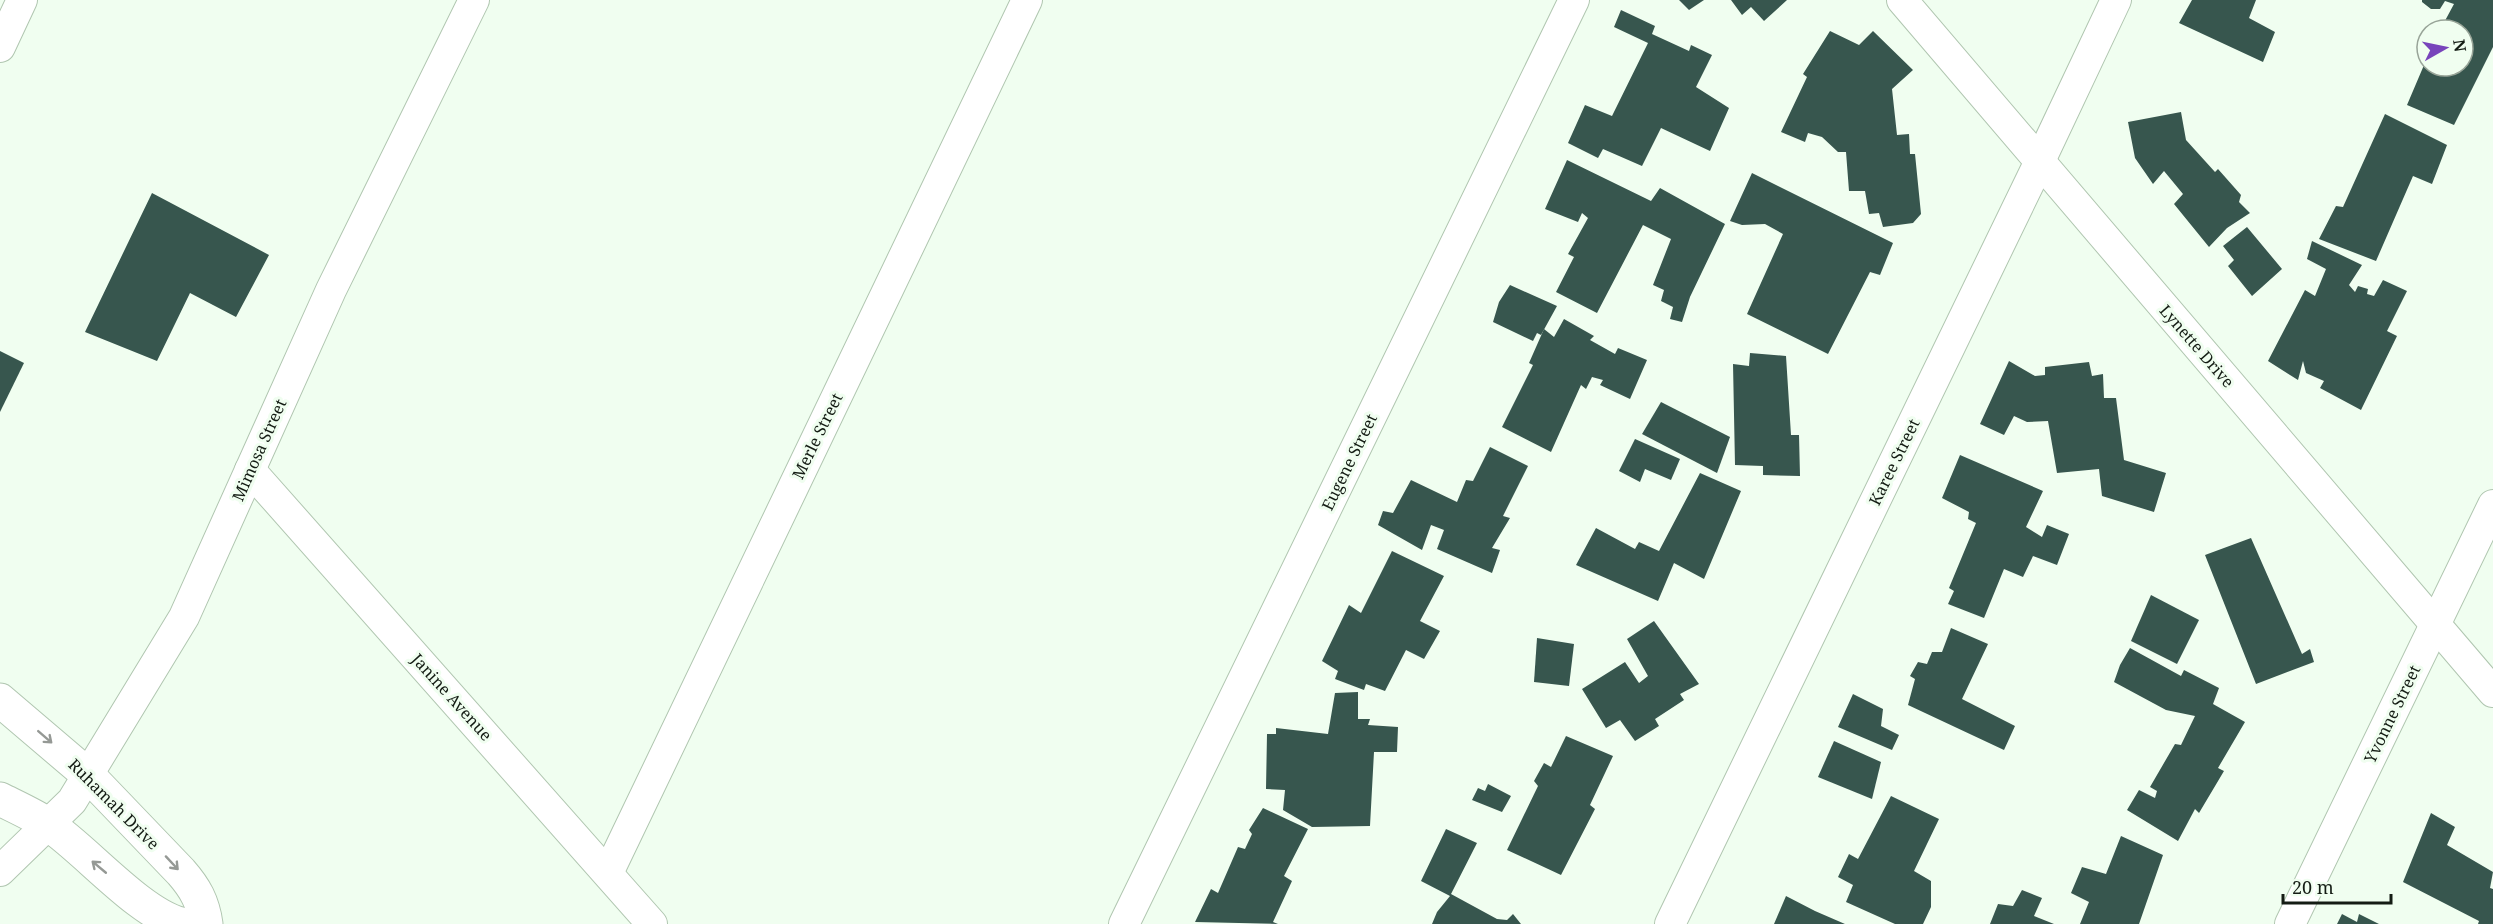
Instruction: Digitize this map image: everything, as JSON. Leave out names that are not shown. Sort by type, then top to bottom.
[{"type":"street","points":[[0,47],[22,0]]},
{"type":"street","name":"Mimosa Street","points":[[0,871],[72,801],[184,617],[332,290],[474,0]]},
{"type":"street","name":"Merle Street","points":[[608,873],[1027,0]]},
{"type":"street","name":"Eugene Street","points":[[1124,924],[1574,0]]},
{"type":"street","name":"Lynette Drive","points":[[1902,0],[2493,692]]},
{"type":"street","name":"Karee Street","points":[[1670,924],[2116,0]]},
{"type":"street","name":"Janine Avenue","points":[[250,471],[652,924]]},
{"type":"street","name":"Yvonne Street","points":[[2290,924],[2493,505]]},
{"type":"street","name":"Ruhamah Drive","points":[[0,700],[88,775],[194,887],[204,907],[206,924]]},
{"type":"street","points":[[0,799],[48,824],[142,902],[170,921],[181,924]]},
{"type":"building","points":[[1679,0],[1704,0],[1689,10]]},
{"type":"building","points":[[1731,0],[1787,0],[1764,21],[1751,7],[1742,15]]},
{"type":"building","points":[[2192,0],[2256,0],[2249,18],[2275,32],[2263,62],[2179,23]]},
{"type":"building","points":[[2422,0],[2493,0],[2493,47],[2454,125],[2407,105],[2418,78],[2475,78],[2475,18],[2446,18],[2454,4],[2445,1],[2440,9],[2431,9]]},
{"type":"building","points":[[1621,10],[1655,26],[1652,34],[1689,51],[1691,45],[1712,55],[1696,87],[1729,108],[1710,151],[1661,128],[1642,166],[1603,149],[1598,158],[1568,143],[1585,105],[1612,116],[1648,43],[1614,27]]},
{"type":"building","points":[[1830,31],[1859,45],[1873,31],[1913,70],[1892,89],[1897,135],[1909,134],[1910,154],[1915,154],[1921,214],[1913,223],[1883,227],[1879,213],[1869,214],[1865,191],[1849,191],[1846,152],[1838,152],[1822,137],[1808,133],[1805,142],[1781,132],[1807,77],[1803,74]]},
{"type":"building","points":[[2181,112],[2186,140],[2215,172],[2218,169],[2241,195],[2239,202],[2250,213],[2227,228],[2209,247],[2174,204],[2183,194],[2164,171],[2153,184],[2135,158],[2128,122]]},
{"type":"building","points":[[2385,114],[2447,145],[2432,184],[2413,176],[2376,261],[2319,239],[2336,206],[2343,207]]},
{"type":"building","points":[[1567,160],[1651,201],[1660,188],[1725,224],[1690,297],[1682,322],[1670,319],[1673,307],[1661,301],[1664,290],[1653,285],[1671,239],[1643,225],[1597,313],[1556,292],[1574,257],[1568,254],[1588,218],[1582,213],[1578,222],[1545,209]]},
{"type":"building","points":[[1752,173],[1893,243],[1880,275],[1870,272],[1828,354],[1747,314],[1783,234],[1765,224],[1742,225],[1730,221]]},
{"type":"building","points":[[152,193],[269,255],[236,317],[190,293],[157,361],[85,332]]},
{"type":"building","points":[[2247,227],[2282,269],[2252,296],[2228,266],[2234,260],[2223,246]]},
{"type":"building","points":[[2312,241],[2362,265],[2349,285],[2355,292],[2358,286],[2368,289],[2367,294],[2374,296],[2383,280],[2407,291],[2387,331],[2397,336],[2361,410],[2320,388],[2324,381],[2306,373],[2303,361],[2298,380],[2268,361],[2305,290],[2315,296],[2326,269],[2307,259]]},
{"type":"building","points":[[1510,285],[1557,306],[1541,335],[1537,333],[1533,341],[1493,322],[1499,302]]},
{"type":"building","points":[[1564,319],[1594,336],[1590,340],[1615,354],[1618,348],[1647,360],[1630,399],[1600,385],[1603,380],[1592,377],[1586,389],[1581,385],[1551,452],[1502,427],[1533,365],[1529,363],[1544,329],[1554,337]]},
{"type":"building","points":[[0,351],[24,363],[0,412]]},
{"type":"building","points":[[1750,353],[1786,356],[1791,435],[1799,435],[1800,476],[1763,475],[1763,466],[1735,465],[1733,364],[1749,366]]},
{"type":"building","points":[[2009,361],[2035,376],[2045,375],[2045,367],[2089,362],[2092,376],[2103,374],[2104,398],[2116,398],[2124,460],[2166,473],[2154,512],[2102,496],[2099,469],[2057,473],[2048,421],[2027,422],[2014,416],[2004,435],[1980,424]]},
{"type":"building","points":[[1661,402],[1730,437],[1717,473],[1642,434]]},
{"type":"building","points":[[1635,439],[1680,459],[1671,480],[1645,469],[1640,482],[1619,471]]},
{"type":"building","points":[[1490,447],[1528,466],[1503,516],[1510,518],[1492,548],[1500,550],[1492,573],[1437,549],[1444,530],[1431,525],[1422,550],[1378,525],[1383,511],[1393,513],[1411,480],[1457,502],[1466,480],[1473,481]]},
{"type":"building","points":[[1960,455],[2043,491],[2026,527],[2042,537],[2047,525],[2069,534],[2057,565],[2033,556],[2023,577],[2004,569],[1984,618],[1948,604],[1954,591],[1949,588],[1976,523],[1968,519],[1969,512],[1942,498]]},
{"type":"building","points":[[1700,473],[1741,491],[1704,579],[1674,563],[1658,601],[1576,565],[1596,528],[1635,549],[1639,542],[1659,551]]},
{"type":"building","points":[[2251,538],[2302,654],[2310,649],[2314,662],[2256,684],[2205,555]]},
{"type":"building","points":[[1392,551],[1444,576],[1420,621],[1440,631],[1424,659],[1406,650],[1385,691],[1366,684],[1364,690],[1335,679],[1338,671],[1322,661],[1349,605],[1361,613]]},
{"type":"building","points":[[2151,595],[2199,620],[2177,664],[2131,641]]},
{"type":"building","points":[[1654,621],[1699,684],[1680,694],[1684,700],[1655,719],[1659,726],[1635,741],[1620,720],[1606,728],[1582,689],[1625,662],[1639,683],[1648,676],[1627,639]]},
{"type":"building","points":[[1951,628],[1988,644],[1962,699],[2015,726],[2004,750],[1908,705],[1915,679],[1910,676],[1918,662],[1927,664],[1932,652],[1942,652]]},
{"type":"building","points":[[1537,638],[1574,644],[1569,686],[1534,682]]},
{"type":"building","points":[[2130,648],[2181,676],[2184,670],[2219,688],[2213,704],[2245,722],[2218,768],[2224,771],[2199,813],[2195,809],[2178,841],[2127,810],[2139,790],[2155,798],[2157,791],[2150,787],[2175,744],[2181,745],[2195,716],[2166,710],[2114,682],[2120,665]]},
{"type":"building","points":[[1358,692],[1358,719],[1370,719],[1368,725],[1398,727],[1397,752],[1374,752],[1370,826],[1312,827],[1283,810],[1285,790],[1266,789],[1267,734],[1276,734],[1276,728],[1328,734],[1335,693]]},
{"type":"building","points":[[1853,694],[1883,709],[1881,726],[1899,735],[1892,750],[1838,727]]},
{"type":"building","points":[[1566,736],[1613,756],[1590,805],[1595,809],[1561,875],[1507,850],[1538,786],[1534,781],[1544,763],[1551,767]]},
{"type":"building","points":[[1834,741],[1881,762],[1872,799],[1818,777]]},
{"type":"building","points":[[1488,784],[1511,796],[1502,812],[1472,800],[1478,788],[1485,791]]},
{"type":"building","points":[[1891,796],[1939,819],[1914,871],[1931,881],[1931,907],[1923,924],[1895,924],[1846,902],[1853,885],[1838,877],[1849,854],[1858,859]]},
{"type":"building","points":[[1263,808],[1308,829],[1284,876],[1292,881],[1273,922],[1278,924],[1195,922],[1211,889],[1218,893],[1238,847],[1245,849],[1252,834],[1249,830]]},
{"type":"building","points":[[2431,813],[2455,827],[2447,845],[2493,872],[2490,888],[2493,889],[2493,924],[2478,924],[2479,921],[2403,882]]},
{"type":"building","points":[[1446,829],[1477,843],[1451,894],[1497,919],[1507,920],[1513,914],[1521,924],[1432,924],[1437,912],[1450,896],[1421,881]]},
{"type":"building","points":[[2121,836],[2163,855],[2139,924],[2080,924],[2089,902],[2071,893],[2082,867],[2106,874]]},
{"type":"building","points":[[2022,890],[2042,898],[2034,916],[2054,924],[1990,924],[1998,904],[2013,906]]},
{"type":"building","points":[[1786,896],[1815,911],[1845,924],[1774,924]]},
{"type":"building","points":[[2342,914],[2357,922],[2359,914],[2379,924],[2337,924]]}]
